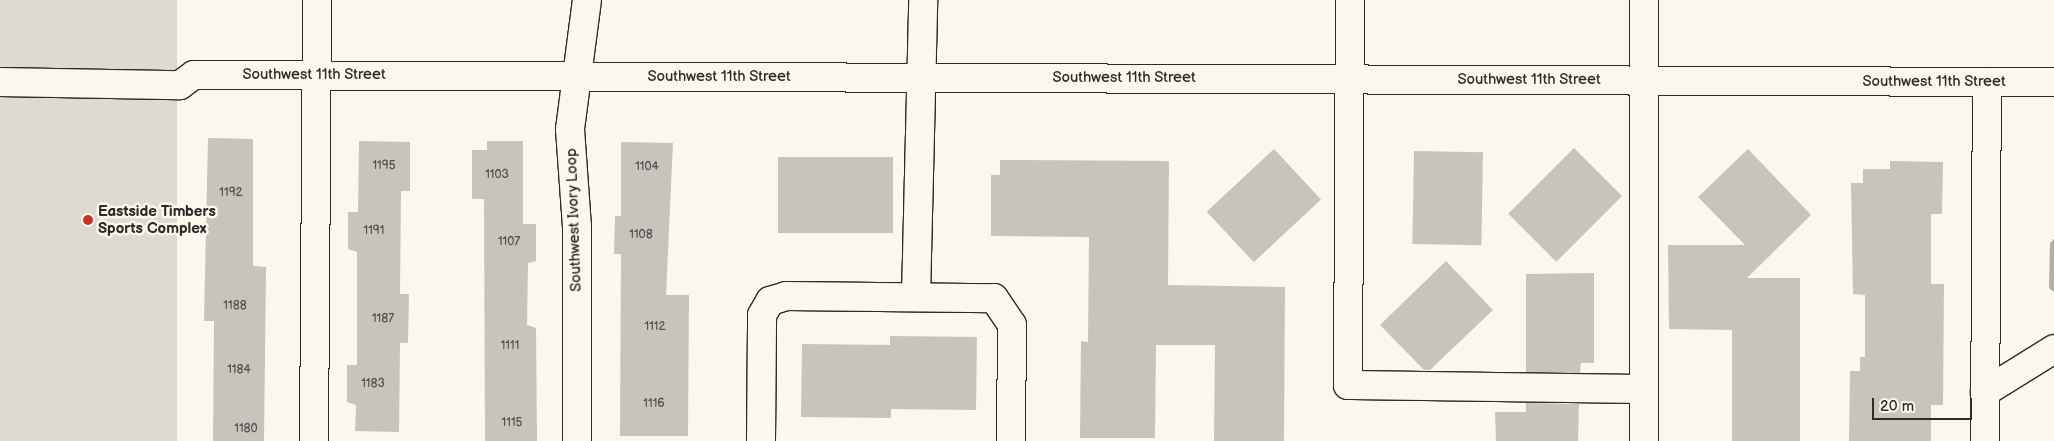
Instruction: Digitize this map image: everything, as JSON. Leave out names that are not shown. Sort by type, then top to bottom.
[{"type":"street","points":[[314,441],[317,0]]},
{"type":"street","name":"Southwest Ivory Loop","points":[[577,441],[577,227],[570,128],[579,76],[587,0]]},
{"type":"street","points":[[916,297],[924,0]]},
{"type":"street","points":[[1350,0],[1348,385],[1644,389]]},
{"type":"street","points":[[1644,0],[1644,441]]},
{"type":"street","name":"Southwest 11th Street","points":[[0,82],[180,85],[194,74],[2054,82]]},
{"type":"street","points":[[1985,441],[1987,82]]},
{"type":"street","points":[[761,441],[762,315],[770,301],[786,296],[994,298],[1012,325],[1011,441]]},
{"type":"street","points":[[1985,392],[2054,349]]},
{"type":"shaded area","name":"Eastside Timbers Sports Complex","points":[[0,0],[177,0],[177,441],[0,441]]},
{"type":"shaded area","points":[[2054,239],[2054,292],[2049,288],[2050,243]]},
{"type":"building","points":[[208,138],[253,139],[253,266],[266,267],[264,441],[213,441],[214,321],[204,321]]},
{"type":"building","points":[[359,141],[410,142],[410,191],[401,191],[400,294],[409,294],[408,343],[400,343],[399,432],[355,431],[356,405],[347,402],[347,365],[357,365],[357,252],[348,249],[348,212],[358,212]]},
{"type":"building","points":[[487,141],[523,141],[523,224],[536,224],[536,261],[528,263],[527,325],[536,328],[537,441],[485,441],[484,199],[472,199],[472,150],[487,150]]},
{"type":"building","points":[[621,142],[673,143],[666,295],[689,295],[688,436],[620,436],[621,254],[614,254],[615,216],[621,216]]},
{"type":"building","points":[[1574,148],[1622,196],[1556,262],[1508,214]]},
{"type":"building","points":[[1274,149],[1321,199],[1254,262],[1207,212]]},
{"type":"building","points":[[1748,149],[1811,215],[1747,278],[1800,278],[1800,441],[1732,441],[1732,330],[1669,329],[1668,245],[1745,245],[1698,197]]},
{"type":"building","points":[[1414,151],[1483,152],[1481,245],[1412,244]]},
{"type":"building","points":[[778,157],[893,157],[893,233],[778,233]]},
{"type":"building","points":[[1000,160],[1169,161],[1168,285],[1285,287],[1284,441],[1214,441],[1215,345],[1156,345],[1155,438],[1080,438],[1081,341],[1088,342],[1089,237],[991,236],[991,175],[1000,175]]},
{"type":"building","points":[[1890,161],[1943,162],[1942,214],[1931,214],[1931,284],[1944,284],[1943,405],[1931,405],[1931,441],[1849,441],[1850,371],[1860,371],[1860,357],[1865,357],[1865,295],[1853,294],[1851,183],[1863,183],[1863,169],[1890,169]]},
{"type":"building","points":[[1446,261],[1493,310],[1430,370],[1424,370],[1380,325]]},
{"type":"building","points":[[1594,273],[1594,363],[1581,363],[1580,373],[1526,372],[1526,274]]},
{"type":"building","points":[[890,336],[977,337],[976,410],[891,409],[891,418],[801,417],[802,344],[890,345]]},
{"type":"building","points":[[1526,403],[1579,404],[1578,441],[1496,441],[1495,412],[1526,412]]},
{"type":"place","name":"Eastside Timbers Sports Complex","points":[[88,220]]}]
